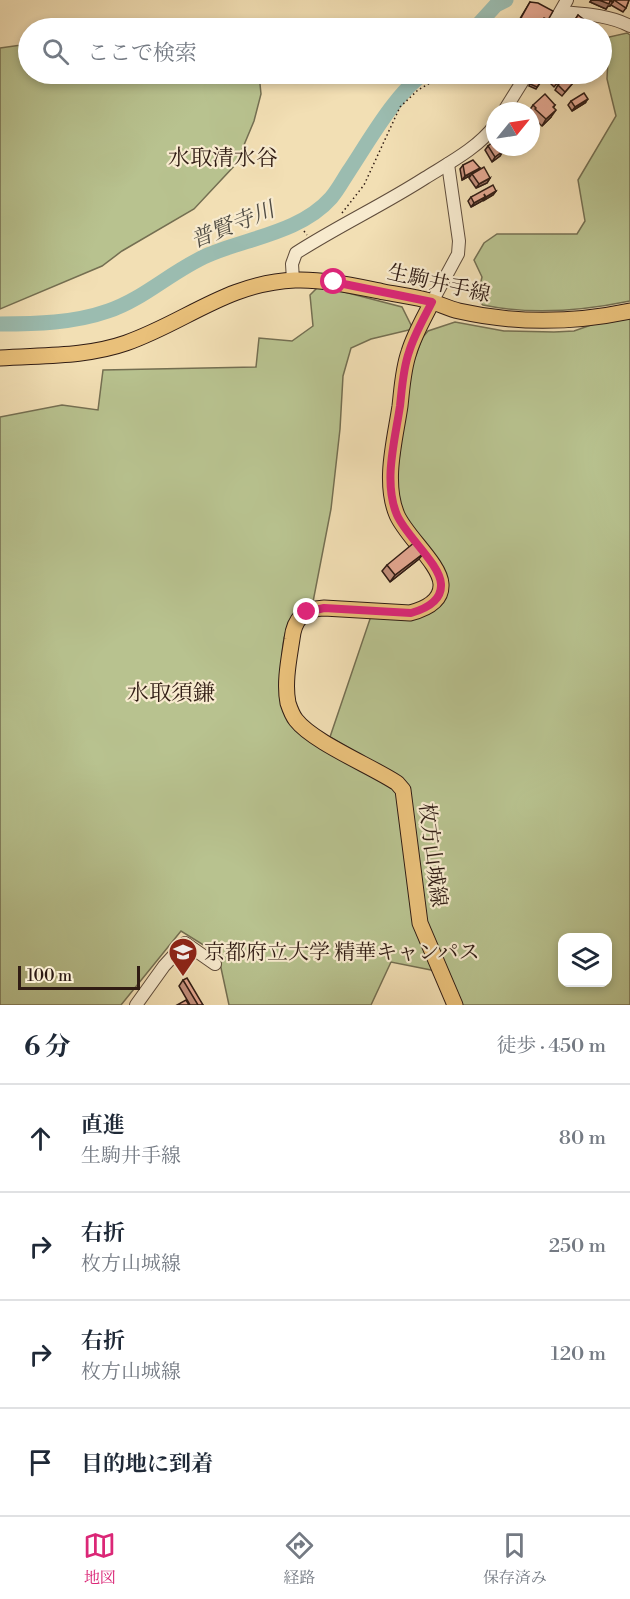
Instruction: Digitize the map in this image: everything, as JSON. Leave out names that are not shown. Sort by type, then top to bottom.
[{"type":"main road","name":"生駒井手線","points":[[0,358],[81,353],[115,346],[138,338],[235,292],[263,284],[293,280],[334,282],[432,302],[456,311],[519,321],[573,320],[630,311]]},
{"type":"main road","name":"枚方山城線","points":[[432,302],[409,352],[391,485],[398,516],[414,542],[436,569],[441,581],[440,591],[433,603],[411,613],[324,608],[310,610],[303,614],[293,627],[287,691],[290,708],[296,721],[314,735],[397,783],[403,790],[420,923],[455,1005]]},
{"type":"street","points":[[557,18],[567,0]]},
{"type":"street","points":[[561,12],[608,18]]},
{"type":"street","points":[[612,19],[630,26]]},
{"type":"street","points":[[510,102],[521,84]]},
{"type":"street","points":[[293,280],[292,264],[297,253],[405,192],[448,164],[486,134]]},
{"type":"street","points":[[432,302],[458,254],[459,241],[448,164]]},
{"type":"street","points":[[136,1005],[164,966],[185,943],[215,964]]},
{"type":"path","points":[[337,219],[363,185],[400,108],[418,90],[428,84]]},
{"type":"green space","points":[[627,33],[630,35],[630,301],[594,307],[538,311],[483,305],[477,299],[482,277],[474,260],[484,243],[497,234],[577,234],[585,221],[578,180],[616,116],[608,84],[612,84],[612,36]]},
{"type":"green space","points":[[18,45],[18,84],[260,84],[261,94],[254,121],[236,164],[194,209],[122,251],[102,266],[0,309],[0,48]]},
{"type":"green space","points":[[318,287],[402,307],[413,329],[371,339],[351,348],[343,376],[331,509],[313,602],[300,608],[286,630],[282,660],[282,704],[395,786],[436,973],[391,962],[371,1005],[229,1005],[218,954],[181,931],[121,1005],[0,1005],[0,417],[62,405],[98,410],[103,370],[256,367],[259,338],[292,341],[313,326],[310,295]]},
{"type":"green space","points":[[630,318],[630,1005],[460,1005],[425,922],[400,778],[330,737],[371,616],[443,597],[402,513],[396,485],[409,375],[422,338],[428,331],[455,322],[504,331],[574,331],[594,324]]},
{"type":"building","points":[[599,0],[614,0],[609,4]]},
{"type":"building","points":[[614,0],[629,0],[626,8]]},
{"type":"building","points":[[530,2],[538,3],[553,11],[549,18],[521,18]]},
{"type":"building","points":[[559,84],[572,84],[565,92]]},
{"type":"building","points":[[584,93],[588,99],[575,107],[571,101]]},
{"type":"building","points":[[545,94],[555,105],[553,107],[556,110],[546,119],[540,114],[540,102],[536,102]]},
{"type":"building","points":[[473,160],[480,168],[465,176],[463,165]]},
{"type":"building","points":[[484,167],[490,178],[479,184],[472,174]]},
{"type":"building","points":[[493,185],[496,191],[486,197],[484,194],[485,197],[474,203],[471,197]]},
{"type":"building","points":[[415,542],[424,553],[395,575],[387,565]]},
{"type":"building","points":[[187,978],[203,1005],[198,1005],[183,980]]},
{"type":"building","points":[[186,1000],[189,1005],[177,1005]]},
{"type":"waterway","name":"普賢寺川","points":[[484,18],[496,5],[506,0]]},
{"type":"waterway","name":"普賢寺川","points":[[0,324],[68,320],[108,311],[134,299],[195,261],[305,219],[331,198],[393,105],[412,84]]},
{"type":"place","name":"京都府立大学 精華キャンパス","points":[[183,978]]},
{"type":"district","name":"水取清水谷","points":[[223,157]]},
{"type":"district","name":"水取須鎌","points":[[171,692]]},
{"type":"route","points":[[307,612],[315,608],[324,608],[411,613],[433,603],[439,595],[441,586],[436,569],[401,523],[393,500],[391,485],[404,374],[409,352],[432,302],[334,282]]}]
